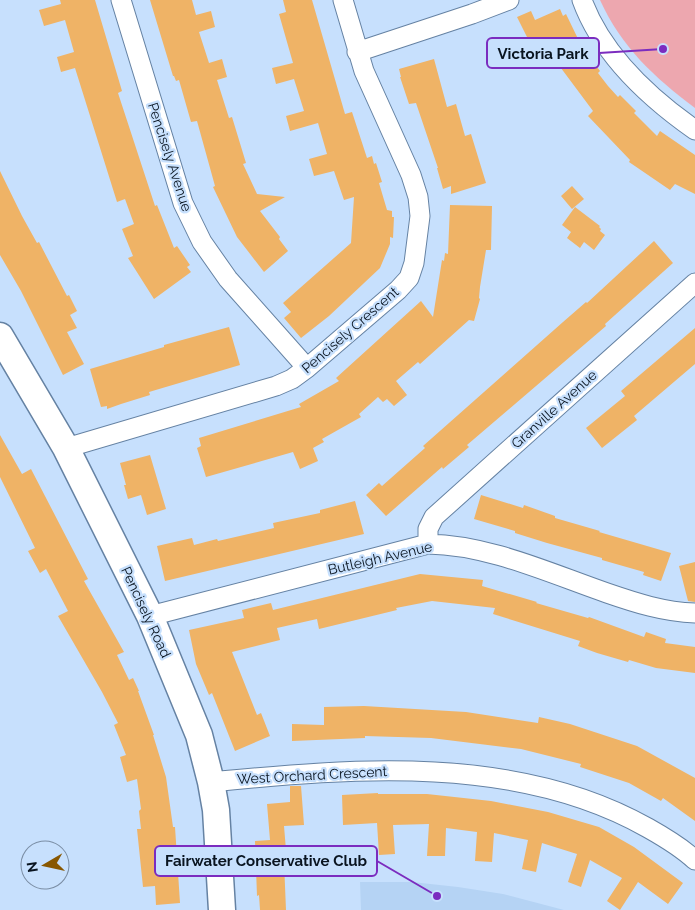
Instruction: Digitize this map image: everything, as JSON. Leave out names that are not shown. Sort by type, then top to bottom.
[{"type":"main road","name":"Pencisely Road","points":[[0,336],[66,448],[150,616],[199,735],[211,782],[219,844],[222,910]]},
{"type":"street","name":"Pencisely Avenue","points":[[121,0],[183,203],[198,234],[228,279],[307,368]]},
{"type":"street","name":"Pencisely Crescent","points":[[66,448],[276,386],[307,368],[398,290],[409,278],[414,263],[420,216],[418,196],[411,175],[364,71],[343,0]]},
{"type":"street","points":[[357,52],[509,0]]},
{"type":"street","points":[[582,0],[604,43],[631,77],[664,108],[695,130]]},
{"type":"street","name":"Granville Avenue","points":[[428,544],[428,529],[434,517],[695,283]]},
{"type":"street","name":"Butleigh Avenue","points":[[150,616],[428,544],[446,544],[477,550],[635,603],[676,613],[695,613]]},
{"type":"street","name":"West Orchard Crescent","points":[[211,782],[347,771],[420,772],[491,778],[572,795],[602,805],[630,818],[664,838],[695,860]]},
{"type":"shaded area","points":[[600,0],[695,0],[695,108],[666,85],[640,60],[618,33]]},
{"type":"shaded area","points":[[360,882],[412,882],[458,887],[503,894],[564,910],[361,910]]},
{"type":"building","points":[[60,0],[95,0],[122,91],[118,93],[155,206],[157,205],[174,248],[177,246],[190,265],[187,267],[191,272],[154,299],[128,258],[133,256],[122,229],[134,224],[125,199],[117,202],[75,68],[61,72],[57,57],[74,52],[65,20],[44,26],[39,10],[61,4]]},
{"type":"building","points":[[150,0],[192,0],[196,15],[211,11],[215,27],[199,32],[209,63],[222,59],[227,77],[217,80],[229,118],[232,117],[246,163],[243,164],[257,194],[285,197],[260,211],[288,251],[264,272],[237,237],[213,187],[215,186],[197,121],[191,122],[179,80],[176,81],[173,76]]},
{"type":"building","points":[[283,0],[312,0],[345,114],[352,112],[367,158],[372,156],[374,164],[376,163],[382,182],[379,183],[387,210],[392,211],[392,217],[394,217],[393,238],[390,237],[390,244],[380,268],[329,316],[301,338],[284,318],[291,312],[283,303],[351,243],[354,197],[344,200],[334,171],[314,176],[309,159],[327,154],[318,123],[290,131],[286,116],[304,111],[294,79],[276,84],[272,68],[293,63],[279,14],[286,12]]},
{"type":"building","points":[[560,9],[563,16],[566,14],[581,45],[600,71],[598,73],[618,97],[620,95],[636,111],[634,113],[657,136],[660,131],[695,155],[695,194],[675,184],[670,190],[629,162],[630,160],[588,116],[593,111],[552,56],[541,61],[531,58],[534,51],[517,17],[531,11],[535,20]]},
{"type":"building","points":[[434,59],[447,107],[456,104],[465,136],[471,134],[486,183],[451,194],[451,186],[443,189],[438,168],[416,103],[409,104],[400,77],[399,69]]},
{"type":"building","points":[[0,171],[22,216],[37,243],[39,242],[67,296],[69,295],[77,311],[70,315],[77,328],[67,332],[84,364],[63,375],[21,291],[0,255]]},
{"type":"building","points":[[572,186],[584,199],[572,209],[561,196]]},
{"type":"building","points":[[450,205],[492,206],[491,250],[486,250],[480,299],[474,321],[469,320],[420,364],[418,362],[396,381],[407,395],[394,406],[387,399],[383,402],[378,397],[359,414],[361,417],[322,439],[324,442],[313,448],[318,461],[300,469],[293,452],[206,477],[197,448],[201,446],[199,438],[301,407],[299,404],[339,381],[336,378],[421,301],[433,317],[442,260],[444,261],[445,253],[448,254]]},
{"type":"building","points":[[575,207],[600,226],[600,231],[605,235],[594,250],[584,242],[580,248],[567,238],[571,232],[562,225]]},
{"type":"building","points":[[654,241],[673,263],[605,324],[606,326],[467,445],[469,447],[443,469],[442,467],[386,516],[366,495],[379,483],[382,486],[425,448],[423,446],[587,303]]},
{"type":"building","points":[[229,327],[240,365],[149,392],[150,395],[107,409],[107,406],[101,407],[90,369],[164,347],[164,345]]},
{"type":"building","points":[[695,328],[695,364],[634,416],[637,420],[602,448],[586,428],[625,396],[621,391]]},
{"type":"building","points":[[0,435],[22,474],[31,469],[88,579],[84,581],[124,652],[117,655],[129,680],[133,678],[139,691],[166,777],[173,827],[175,827],[180,903],[156,905],[155,886],[143,887],[137,829],[141,829],[139,811],[141,809],[137,779],[127,782],[120,757],[126,755],[114,725],[118,723],[58,616],[68,611],[46,569],[40,573],[28,551],[35,548],[0,477]]},
{"type":"building","points":[[150,455],[166,509],[147,515],[141,495],[128,499],[120,463]]},
{"type":"building","points":[[481,495],[523,508],[524,505],[555,516],[555,518],[671,553],[661,581],[643,575],[644,572],[602,560],[602,558],[547,543],[474,519]]},
{"type":"building","points":[[355,501],[364,534],[165,581],[157,546],[192,538],[194,545],[217,539],[218,541],[274,528],[273,523],[320,513],[320,510]]},
{"type":"building","points":[[695,562],[695,602],[688,601],[679,566]]},
{"type":"building","points":[[420,574],[483,580],[482,586],[589,617],[644,637],[646,632],[666,639],[665,643],[695,647],[695,673],[656,668],[597,653],[578,646],[580,641],[493,614],[495,608],[432,601],[396,608],[397,610],[319,629],[317,619],[277,628],[280,640],[232,652],[257,715],[261,713],[270,736],[235,751],[212,693],[209,695],[196,664],[189,630],[244,618],[242,610],[271,603],[273,610]]},
{"type":"building","points":[[364,706],[466,712],[538,723],[539,717],[570,724],[637,746],[695,778],[695,821],[663,798],[661,801],[629,783],[580,767],[581,764],[521,749],[431,738],[365,736],[365,738],[292,741],[292,724],[324,725],[324,707]]},
{"type":"building","points":[[290,786],[301,786],[304,825],[284,826],[287,862],[284,862],[286,910],[260,910],[259,895],[257,896],[255,841],[270,840],[267,804],[290,802]]},
{"type":"building","points":[[378,793],[427,794],[491,801],[548,812],[599,827],[634,847],[683,883],[668,904],[638,882],[620,910],[607,901],[622,878],[590,860],[581,887],[568,882],[577,854],[542,843],[536,872],[522,869],[528,840],[494,833],[492,862],[475,861],[477,832],[446,828],[445,856],[427,856],[429,824],[393,825],[395,854],[379,855],[377,823],[343,825],[342,795]]},
{"type":"place","name":"Victoria Park","points":[[663,49]]},
{"type":"place","name":"Fairwater Conservative Club","points":[[437,896]]}]
